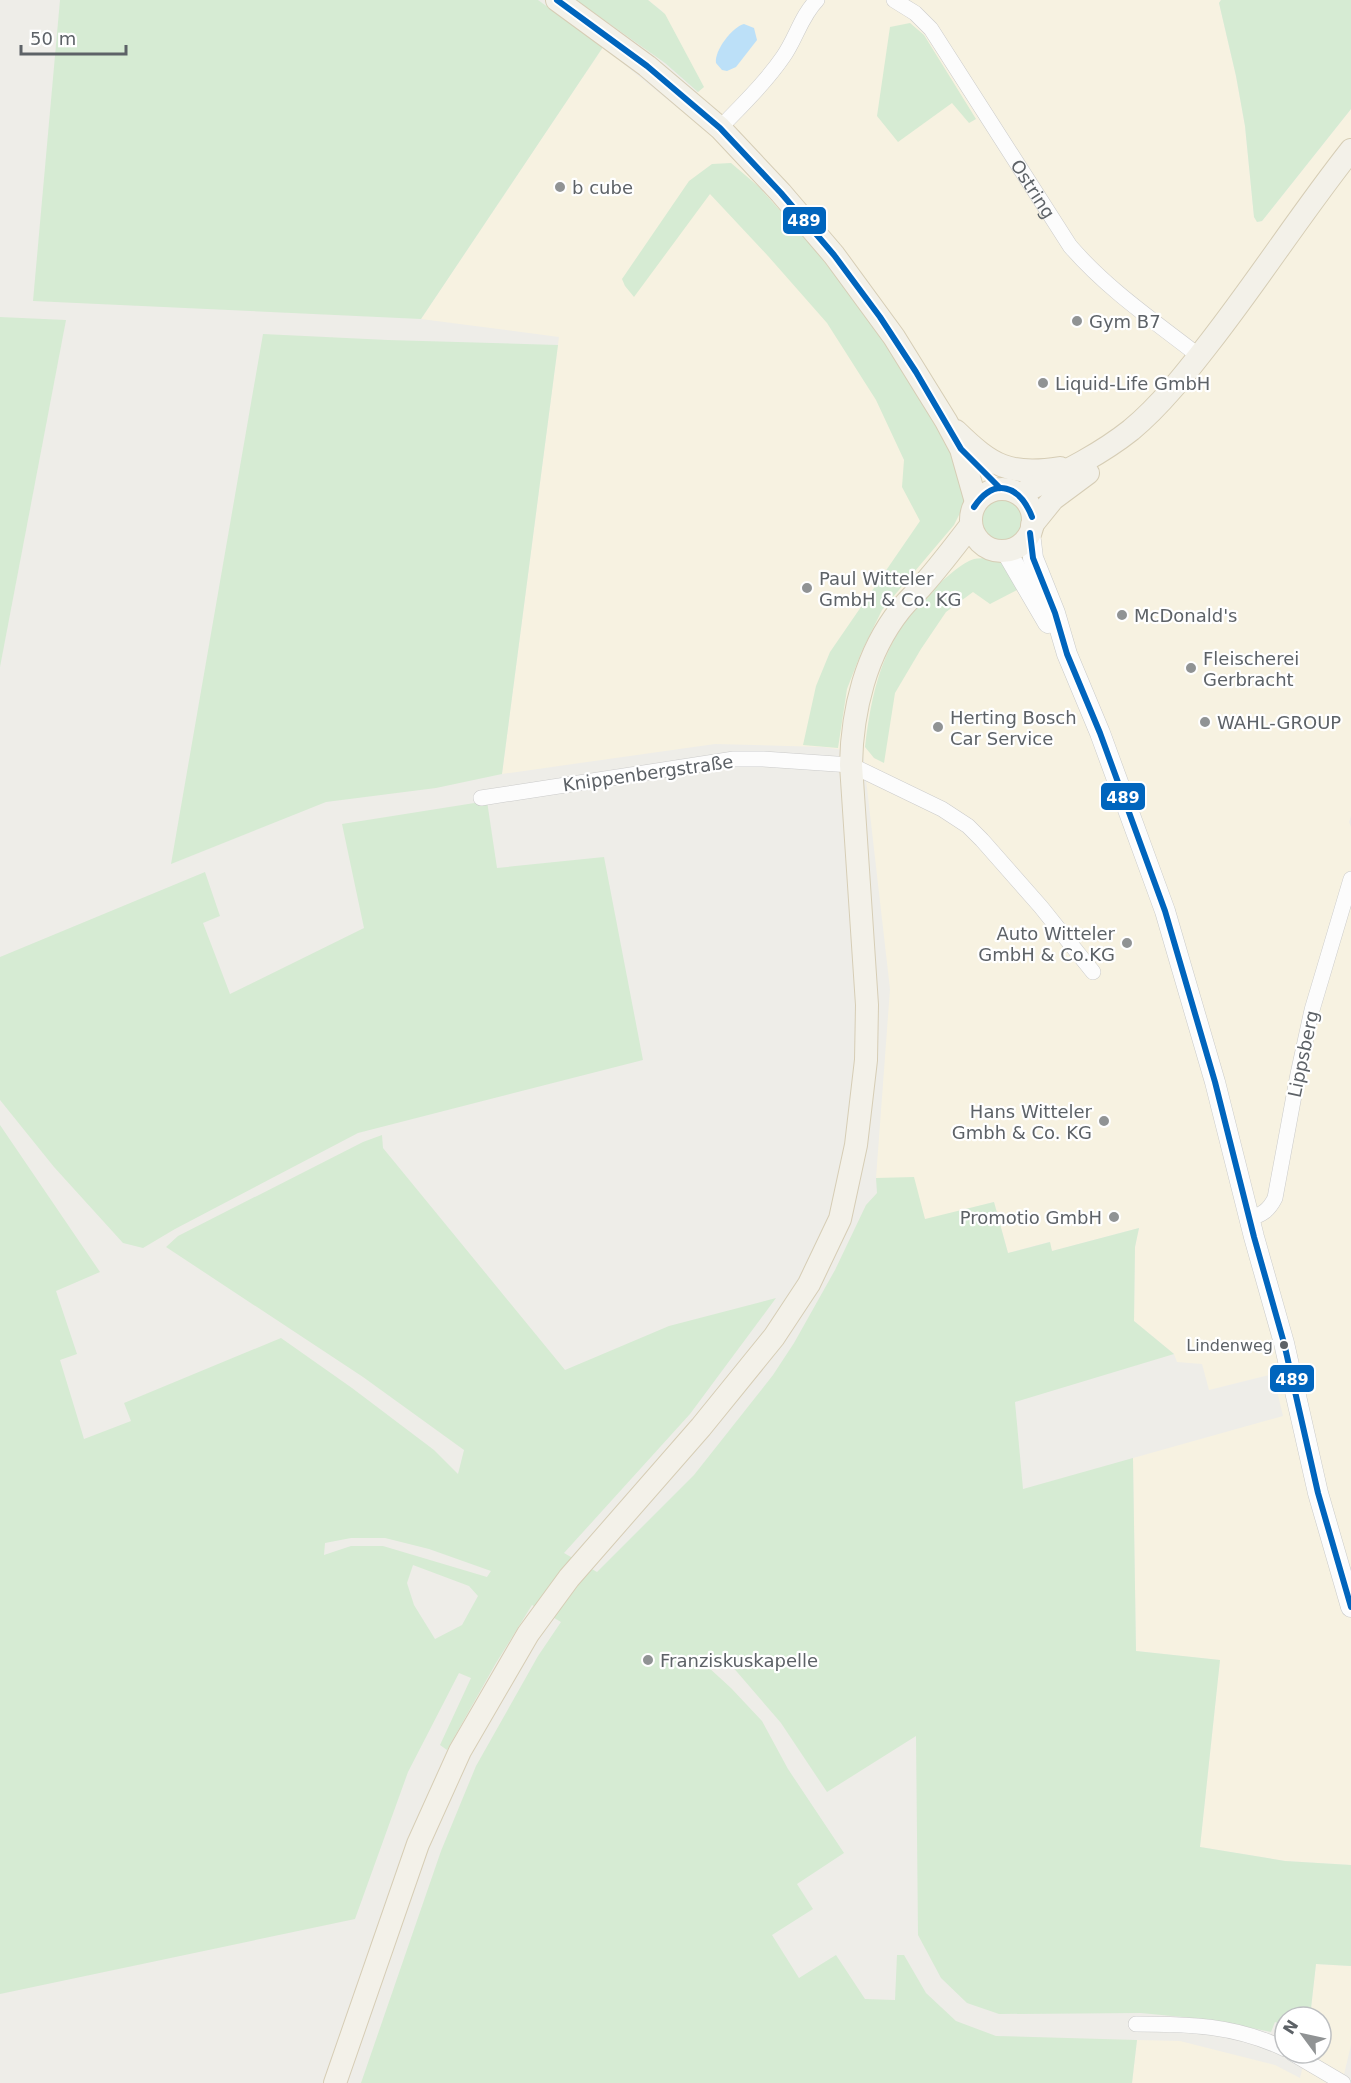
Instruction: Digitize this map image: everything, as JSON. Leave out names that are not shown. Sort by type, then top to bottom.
[{"type":"main road","points":[[557,0],[647,66],[720,128],[781,193],[834,255],[894,337],[946,421],[961,449],[976,502]]},
{"type":"main road","points":[[1131,430],[1079,464],[1010,491],[987,492],[972,509],[971,525],[977,539],[983,545],[998,551],[1005,551],[1020,545],[1058,495],[1111,456],[1131,430],[1170,392],[1199,356],[1251,289],[1351,150]]},
{"type":"main road","points":[[946,421],[980,453],[1005,467],[1018,471],[1032,471],[1079,464]]},
{"type":"main road","points":[[961,449],[1010,491],[1025,499],[1032,511],[1031,529]]},
{"type":"main road","points":[[335,2083],[418,1844],[460,1751],[528,1634],[569,1578],[701,1427],[774,1337],[809,1284],[840,1220],[856,1145],[866,1060],[867,1005],[851,765],[853,735],[865,676],[873,655],[890,624],[971,525]]},
{"type":"main road","points":[[922,586],[983,545]]},
{"type":"street","points":[[720,128],[775,68],[794,40],[809,9],[817,0]]},
{"type":"street","name":"Ostring","points":[[894,0],[915,13],[931,29],[1055,226],[1076,253],[1111,287],[1199,356]]},
{"type":"street","points":[[1031,529],[1033,558],[1165,911],[1215,1082],[1284,1343],[1318,1493],[1351,1607]]},
{"type":"street","points":[[1005,551],[1067,654]]},
{"type":"street","name":"Knippenbergstraße","points":[[481,798],[725,760],[764,759],[851,765],[935,805],[968,826],[1041,907],[1093,972]]},
{"type":"street","name":"Lippsberg","points":[[1250,1218],[1261,1216],[1275,1198],[1312,1010],[1351,879]]},
{"type":"street","points":[[1136,2024],[1191,2024],[1217,2027],[1253,2036],[1273,2044]]},
{"type":"street","points":[[1312,2065],[1343,2083]]},
{"type":"shaded area","points":[[648,0],[1221,0],[1219,3],[1245,126],[1254,217],[1257,222],[1262,221],[1351,109],[1351,816],[1349,822],[1351,827],[1351,1865],[1285,1861],[1200,1847],[1220,1660],[1136,1651],[1133,1458],[1283,1416],[1273,1374],[1209,1390],[1202,1364],[1177,1362],[1174,1354],[1134,1321],[1135,1247],[1139,1228],[1052,1251],[1049,1242],[1008,1253],[994,1202],[925,1220],[913,1178],[876,1178],[890,989],[863,753],[823,747],[715,744],[502,774],[559,337],[421,319],[603,47],[680,110],[703,87],[662,11]]},
{"type":"shaded area","points":[[1316,1964],[1351,1966],[1351,2045],[1342,2083],[1132,2083],[1137,2040],[1180,2041],[1275,2065],[1300,2078],[1303,2065],[1333,2065],[1333,2005],[1311,2005]]},
{"type":"green space","points":[[60,0],[538,0],[603,47],[421,319],[33,301]]},
{"type":"green space","points":[[576,0],[648,0],[665,14],[704,87],[698,92],[665,63]]},
{"type":"green space","points":[[1221,0],[1351,0],[1351,109],[1262,221],[1257,222],[1254,217],[1245,126],[1219,3]]},
{"type":"green space","points":[[910,23],[924,35],[976,119],[969,123],[952,103],[898,142],[877,116],[890,27]]},
{"type":"green space","points":[[731,163],[758,186],[816,250],[881,333],[945,438],[962,475],[966,501],[954,525],[882,610],[861,653],[847,689],[838,748],[803,745],[816,686],[830,652],[920,521],[902,487],[904,460],[876,400],[827,323],[710,194],[634,297],[622,279],[689,181],[712,164]]},
{"type":"green space","points":[[0,317],[66,320],[0,667]]},
{"type":"green space","points":[[263,334],[558,345],[502,774],[436,788],[326,802],[171,864]]},
{"type":"green space","points":[[997,495],[1007,495],[1019,502],[1026,514],[1026,524],[1019,536],[1007,543],[997,543],[982,532],[978,524],[978,514],[989,499]]},
{"type":"green space","points":[[988,558],[1003,563],[1019,589],[990,604],[973,592],[946,612],[895,693],[884,763],[874,758],[865,747],[868,722],[878,678],[895,638],[922,601],[947,576],[969,561]]},
{"type":"green space","points":[[487,801],[497,868],[604,857],[643,1060],[358,1133],[143,1248],[123,1243],[54,1167],[0,1100],[0,957],[205,872],[220,916],[203,923],[230,994],[364,928],[342,824]]},
{"type":"green space","points":[[0,1125],[100,1272],[56,1291],[77,1354],[60,1360],[84,1439],[131,1421],[124,1403],[281,1338],[434,1450],[458,1474],[464,1450],[363,1377],[166,1247],[178,1236],[363,1142],[382,1135],[383,1148],[565,1370],[669,1326],[776,1298],[690,1414],[564,1553],[597,1572],[694,1475],[773,1375],[794,1343],[835,1270],[866,1205],[877,1193],[876,1178],[914,1177],[925,1219],[994,1202],[1008,1253],[1050,1242],[1052,1251],[1139,1228],[1135,1247],[1134,1321],[1174,1354],[1015,1402],[1023,1489],[1133,1458],[1136,1651],[1220,1660],[1200,1847],[1285,1861],[1351,1865],[1351,1966],[1316,1964],[1311,2005],[1273,2005],[1271,2032],[1213,2020],[1141,2013],[999,2014],[967,2003],[941,1978],[918,1935],[916,1736],[827,1792],[781,1723],[725,1658],[707,1666],[762,1721],[788,1769],[844,1853],[797,1884],[813,1909],[772,1935],[799,1978],[836,1955],[865,1999],[895,2000],[897,1955],[904,1955],[926,1993],[956,2021],[996,2036],[1137,2040],[1132,2083],[361,2083],[441,1851],[476,1766],[538,1656],[561,1622],[532,1605],[447,1750],[440,1745],[471,1678],[459,1673],[408,1772],[355,1919],[0,1994]],"holes":[[[351,1538],[385,1538],[429,1549],[491,1571],[487,1577],[383,1546],[351,1546],[324,1555],[325,1543]],[[413,1565],[469,1586],[478,1596],[462,1625],[435,1639],[414,1605],[407,1583]]]},
{"type":"water","points":[[744,24],[754,28],[757,40],[736,67],[727,71],[722,70],[716,63],[718,52],[729,34]]},
{"type":"transit line","name":"489","points":[[557,0],[647,66],[720,128],[781,193],[834,255],[880,317],[916,372],[961,449],[1000,488]]},
{"type":"transit line","name":"489","points":[[974,507],[990,491],[998,488],[1006,489],[1021,498],[1032,517]]},
{"type":"transit line","name":"489","points":[[1030,533],[1033,558],[1055,613],[1067,654],[1100,733],[1165,911],[1215,1082],[1254,1237],[1284,1343],[1318,1493],[1351,1607]]},
{"type":"place","name":"b cube","points":[[560,187]]},
{"type":"place","name":"Gym B7","points":[[1077,321]]},
{"type":"place","name":"Liquid-Life GmbH","points":[[1043,383]]},
{"type":"place","name":"Paul Witteler GmbH & Co. KG","points":[[807,588]]},
{"type":"place","name":"McDonald's","points":[[1122,615]]},
{"type":"place","name":"Fleischerei Gerbracht","points":[[1191,668]]},
{"type":"place","name":"WAHL-GROUP","points":[[1205,722]]},
{"type":"place","name":"Herting Bosch Car Service","points":[[938,727]]},
{"type":"place","name":"Auto Witteler GmbH & Co.KG","points":[[1127,943]]},
{"type":"place","name":"Hans Witteler Gmbh & Co. KG","points":[[1104,1121]]},
{"type":"place","name":"Promotio GmbH","points":[[1114,1217]]},
{"type":"place","name":"Lindenweg","points":[[1284,1345]]},
{"type":"place","name":"Franziskuskapelle","points":[[648,1660]]}]
